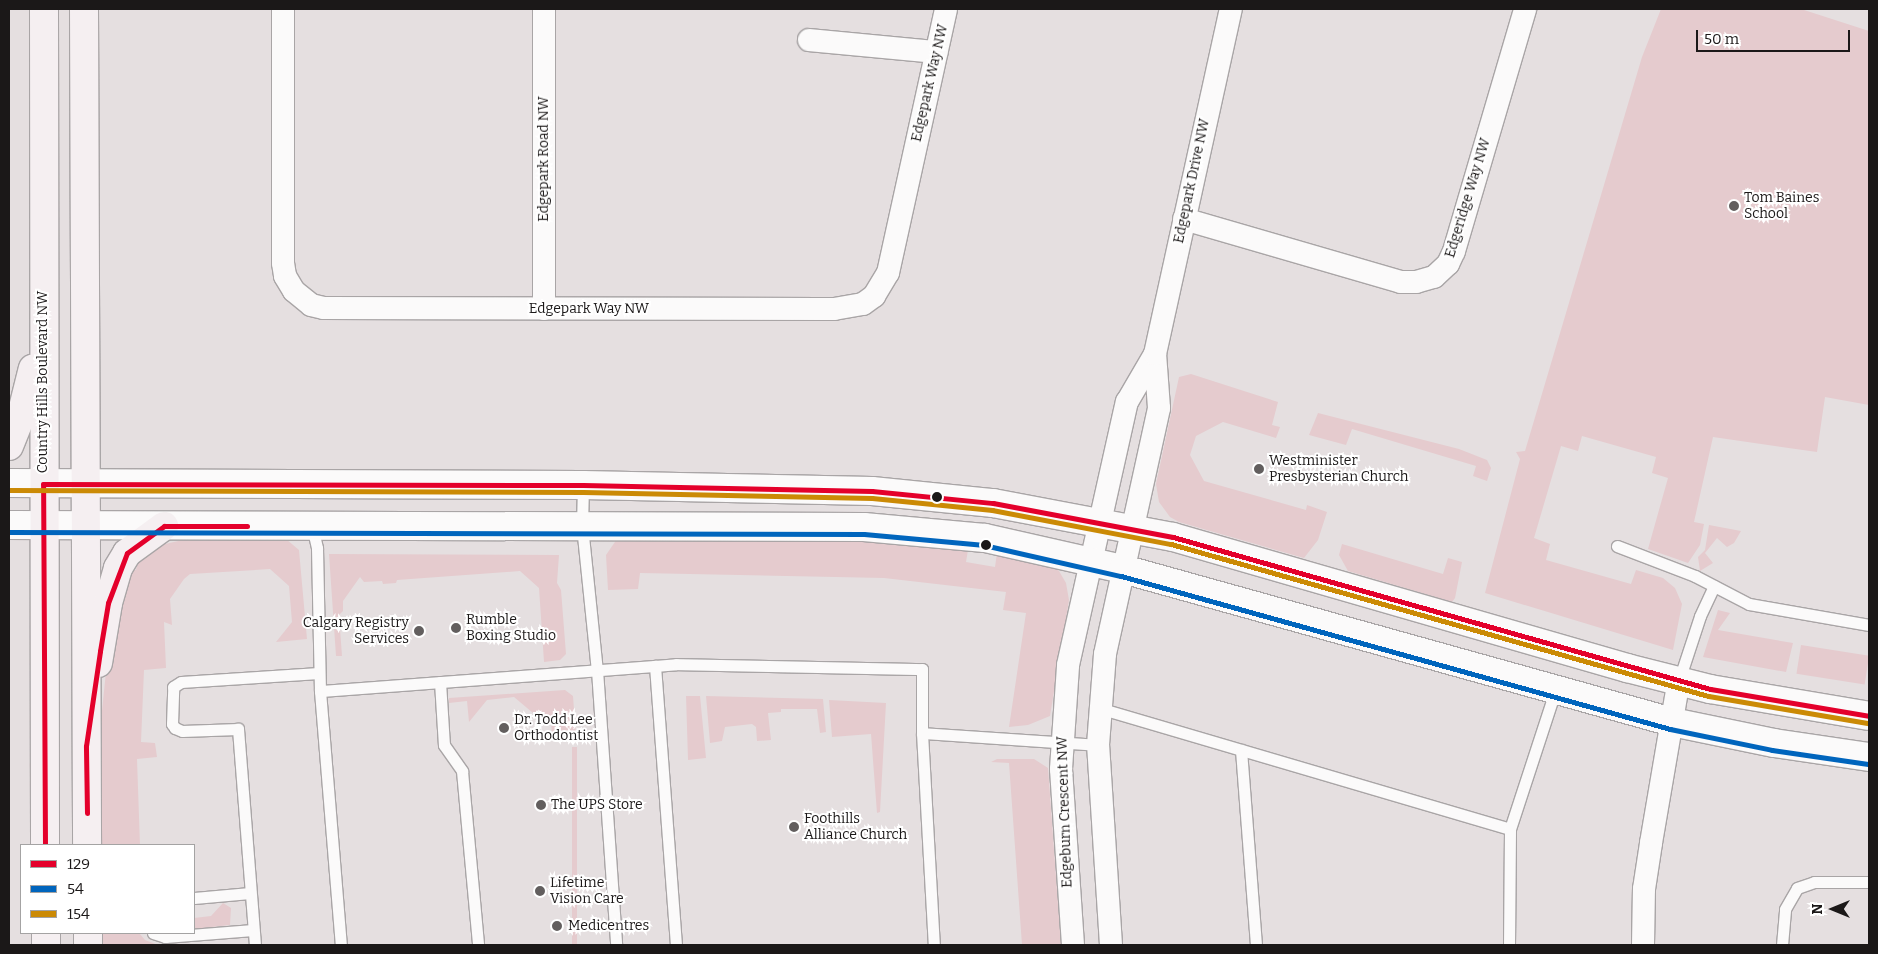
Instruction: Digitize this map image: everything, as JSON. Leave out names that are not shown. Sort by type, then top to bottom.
[{"type":"main road","name":"Country Hills Boulevard NW","points":[[44,9],[42,333],[45,844]]},
{"type":"main road","points":[[84,9],[84,526],[87,844]]},
{"type":"main road","points":[[9,446],[21,416],[42,333]]},
{"type":"main road","points":[[86,746],[108,602],[118,568],[126,552],[164,526]]},
{"type":"street","name":"Edgepark Way NW","points":[[283,9],[283,263],[285,276],[297,296],[311,305],[324,308],[544,309],[834,309],[863,304],[874,296],[888,273],[946,9]]},
{"type":"street","name":"Edgepark Road NW","points":[[544,9],[544,309]]},
{"type":"street","name":"Edgepark Drive NW","points":[[1123,569],[1159,408],[1155,354],[1231,9]]},
{"type":"street","name":"Edgeridge Way NW","points":[[1184,219],[1401,282],[1416,282],[1434,277],[1448,264],[1454,251],[1525,9]]},
{"type":"street","points":[[809,40],[936,52]]},
{"type":"street","name":"Edgepark Drive NW","points":[[1091,561],[1127,402],[1155,354]]},
{"type":"street","points":[[9,483],[583,485],[872,491],[993,503],[1132,528],[1679,680],[1770,700],[1869,716]]},
{"type":"street","points":[[9,525],[864,527],[985,538],[1123,569],[1555,691],[1672,722],[1774,743],[1869,757]]},
{"type":"street","name":"Edgeburn Crescent NW","points":[[1073,945],[1061,744],[1068,665],[1091,561]]},
{"type":"street","points":[[1111,945],[1098,745],[1099,708],[1105,654],[1123,569]]},
{"type":"street","points":[[1308,620],[1320,580]]},
{"type":"street","points":[[1643,945],[1644,889],[1679,680]]},
{"type":"lane","points":[[583,485],[582,526],[587,548],[597,670],[616,945]]},
{"type":"lane","points":[[312,526],[317,548],[320,691],[341,945]]},
{"type":"lane","points":[[1617,546],[1714,586],[1749,604],[1869,625]]},
{"type":"lane","points":[[1679,680],[1700,616],[1714,586]]},
{"type":"lane","points":[[320,691],[655,666],[772,664],[922,669],[922,733],[934,945]]},
{"type":"lane","points":[[655,666],[676,945]]},
{"type":"lane","points":[[255,945],[238,728],[182,731],[176,728],[172,724],[173,687],[181,682],[319,673]]},
{"type":"lane","points":[[440,682],[444,745],[462,771],[478,945]]},
{"type":"lane","points":[[1509,945],[1510,829],[1555,691]]},
{"type":"lane","points":[[1099,708],[1510,829]]},
{"type":"lane","points":[[922,733],[1061,744],[1098,745]]},
{"type":"lane","points":[[1241,750],[1256,945]]},
{"type":"lane","points":[[1782,945],[1785,909],[1798,888],[1814,882],[1869,882]]},
{"type":"lane","points":[[195,898],[250,893]]},
{"type":"lane","points":[[156,934],[165,937],[253,930]]},
{"type":"shaded area","name":"Tom Baines School","points":[[1661,9],[1801,9],[1869,31],[1869,405],[1825,397],[1817,452],[1713,437],[1694,522],[1704,524],[1700,545],[1688,563],[1648,549],[1668,478],[1652,473],[1656,457],[1582,436],[1578,451],[1561,446],[1534,538],[1550,544],[1546,560],[1631,584],[1636,570],[1663,578],[1675,588],[1682,604],[1673,650],[1485,593],[1520,459],[1516,452],[1525,451],[1642,57]]},
{"type":"shaded area","points":[[1191,374],[1278,402],[1272,425],[1280,427],[1276,438],[1223,422],[1196,436],[1190,455],[1204,481],[1306,510],[1307,505],[1327,512],[1318,540],[1304,558],[1179,522],[1170,517],[1159,502],[1156,484],[1179,377]]},
{"type":"shaded area","points":[[1318,413],[1459,449],[1487,460],[1491,468],[1487,481],[1473,476],[1476,466],[1352,429],[1346,445],[1309,435]]},
{"type":"shaded area","points":[[1709,525],[1741,531],[1734,543],[1727,547],[1717,538],[1705,553],[1713,563],[1700,571],[1698,557],[1705,550]]},
{"type":"shaded area","points":[[187,539],[286,539],[299,550],[307,639],[276,642],[292,622],[289,586],[270,569],[190,574],[184,579],[170,599],[172,625],[164,622],[166,668],[144,670],[141,742],[155,743],[157,757],[137,759],[140,844],[97,844],[99,740],[111,623],[126,567],[136,570],[138,560],[152,547]]},
{"type":"shaded area","points":[[617,539],[877,542],[968,550],[966,562],[995,567],[997,553],[1047,563],[1059,571],[1066,583],[1069,600],[1050,716],[1028,725],[1009,727],[1026,613],[1003,610],[1006,592],[884,578],[640,573],[638,589],[608,590],[606,555]]},
{"type":"shaded area","points":[[1342,544],[1443,574],[1448,558],[1462,562],[1455,598],[1452,602],[1348,571],[1339,555]]},
{"type":"shaded area","points":[[329,554],[559,555],[557,583],[561,590],[566,654],[560,660],[544,662],[539,588],[520,571],[397,580],[396,583],[383,584],[382,581],[364,582],[360,577],[343,601],[343,611],[339,615],[342,656],[336,656]]},
{"type":"shaded area","points":[[1718,610],[1730,613],[1718,630],[1793,643],[1786,672],[1703,657]]},
{"type":"shaded area","points":[[1801,645],[1869,656],[1865,684],[1796,674]]},
{"type":"shaded area","points":[[565,690],[573,696],[576,737],[568,738],[568,734],[552,735],[551,720],[543,712],[533,713],[514,697],[487,700],[469,722],[467,701],[449,703],[449,698]]},
{"type":"shaded area","points":[[686,696],[700,696],[706,758],[688,760]]},
{"type":"shaded area","points":[[706,696],[823,699],[826,732],[820,733],[817,709],[781,709],[781,712],[768,713],[771,740],[757,741],[756,727],[752,724],[725,727],[722,741],[710,743]]},
{"type":"shaded area","points":[[829,700],[886,703],[880,812],[877,813],[871,734],[832,737]]},
{"type":"shaded area","points":[[572,747],[577,747],[577,945],[572,945]]},
{"type":"shaded area","points":[[997,759],[1034,759],[1048,768],[1061,945],[1022,945],[1009,763],[991,762]]},
{"type":"shaded area","points":[[223,903],[231,908],[230,925],[195,929],[195,918],[211,916]]},
{"type":"shaded area","points":[[97,934],[140,934],[145,940],[158,945],[97,945]]},
{"type":"transit line","name":"129","points":[[45,844],[43,484],[583,485],[872,491],[993,503],[1173,537],[1710,689],[1869,716]]},
{"type":"transit line","name":"154","points":[[9,490],[583,492],[872,498],[992,510],[1171,544],[1708,696],[1868,723]]},
{"type":"transit line","name":"129","points":[[87,813],[86,746],[100,651],[108,603],[127,553],[164,526],[247,526]]},
{"type":"transit line","name":"54","points":[[9,532],[864,534],[984,545],[1121,576],[1670,729],[1772,750],[1868,764]]},
{"type":"place","name":"Tom Baines School","points":[[1734,206]]},
{"type":"place","name":"Westminister Presbysterian Church","points":[[1259,469]]},
{"type":"place","name":"Rumble Boxing Studio","points":[[456,628]]},
{"type":"place","name":"Calgary Registry Services","points":[[419,631]]},
{"type":"place","name":"Dr. Todd Lee Orthodontist","points":[[504,728]]},
{"type":"place","name":"The UPS Store","points":[[541,805]]},
{"type":"place","name":"Foothills Alliance Church","points":[[794,827]]},
{"type":"place","name":"Lifetime Vision Care","points":[[540,891]]},
{"type":"place","name":"Medicentres","points":[[557,926]]}]
